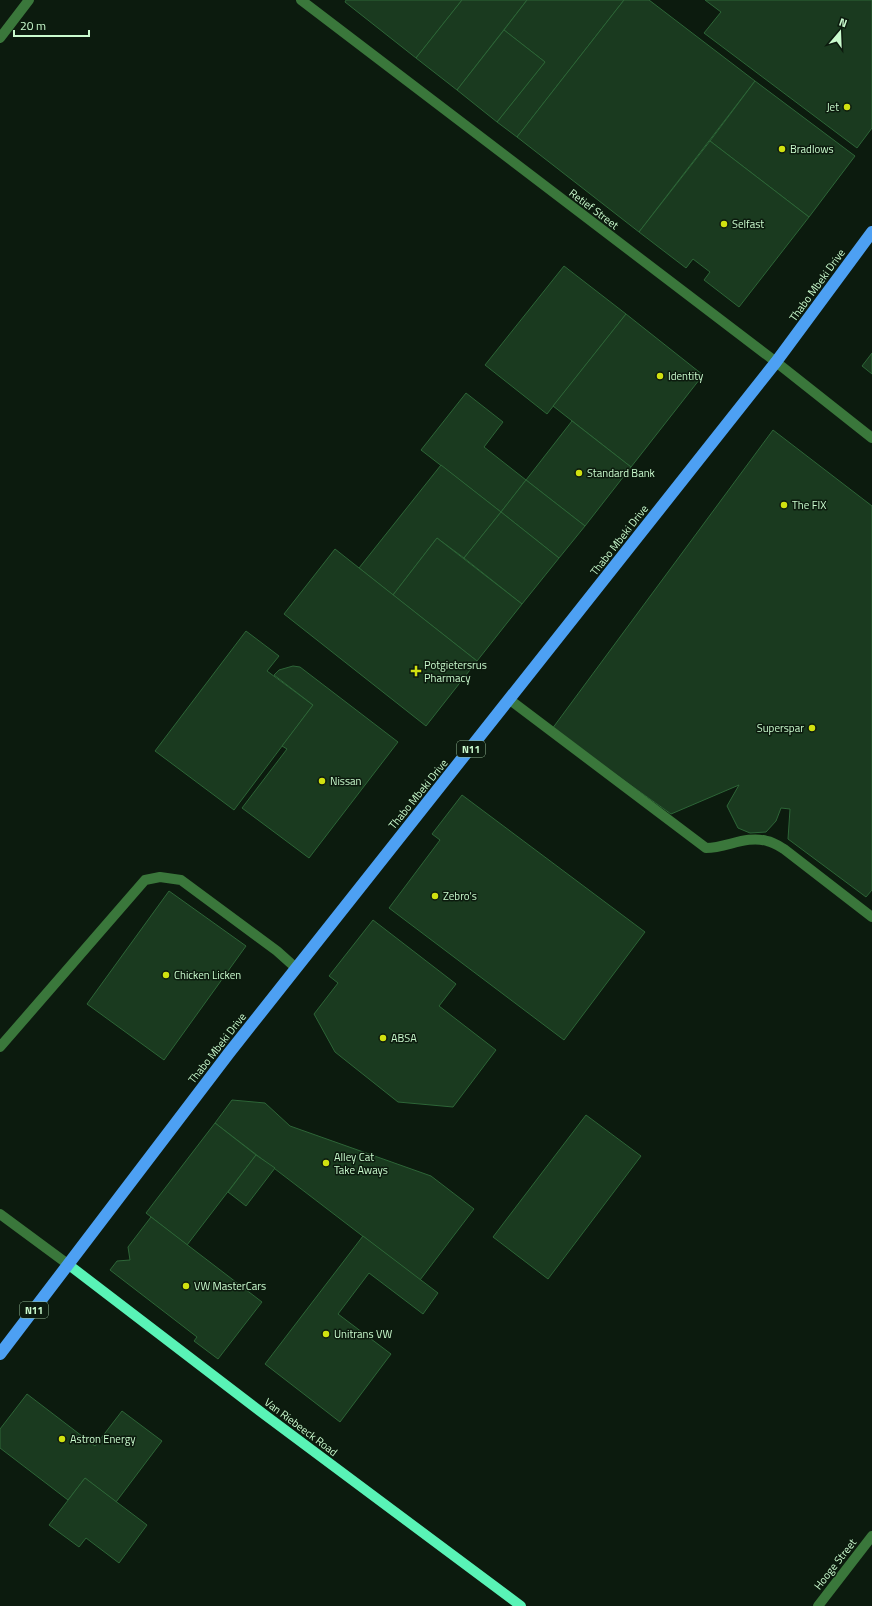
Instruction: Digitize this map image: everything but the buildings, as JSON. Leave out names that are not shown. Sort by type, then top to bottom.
[{"type":"highway","name":"Thabo Mbeki Drive","points":[[0,1354],[69,1265],[228,1053],[510,700],[776,362],[872,232]]},
{"type":"main road","name":"Van Riebeeck Road","points":[[69,1265],[265,1415],[521,1606]]},
{"type":"street","points":[[0,38],[29,0]]},
{"type":"street","name":"Retief Street","points":[[301,0],[776,362],[872,438]]},
{"type":"street","points":[[510,700],[706,848],[719,848],[740,841],[752,839],[768,841],[784,849],[872,917]]},
{"type":"street","points":[[0,1047],[145,880],[160,877],[181,880],[277,951],[296,968]]},
{"type":"street","points":[[0,1214],[69,1265]]},
{"type":"street","name":"Hooge Street","points":[[818,1606],[872,1536]]},
{"type":"place","name":"Jet","points":[[847,107]]},
{"type":"place","name":"Bradlows","points":[[782,149]]},
{"type":"place","name":"Selfast","points":[[724,224]]},
{"type":"place","name":"Identity","points":[[660,376]]},
{"type":"place","name":"Standard Bank","points":[[579,473]]},
{"type":"place","name":"The FIX","points":[[784,505]]},
{"type":"place","name":"Potgietersrus Pharmacy","points":[[416,671]]},
{"type":"place","name":"Superspar","points":[[812,728]]},
{"type":"place","name":"Nissan","points":[[322,781]]},
{"type":"place","name":"Zebro's","points":[[435,896]]},
{"type":"place","name":"Chicken Licken","points":[[166,975]]},
{"type":"place","name":"ABSA","points":[[383,1038]]},
{"type":"place","name":"Alley Cat Take Aways","points":[[326,1163]]},
{"type":"place","name":"VW MasterCars","points":[[186,1286]]},
{"type":"place","name":"Unitrans VW","points":[[326,1334]]},
{"type":"place","name":"Astron Energy","points":[[62,1439]]}]
